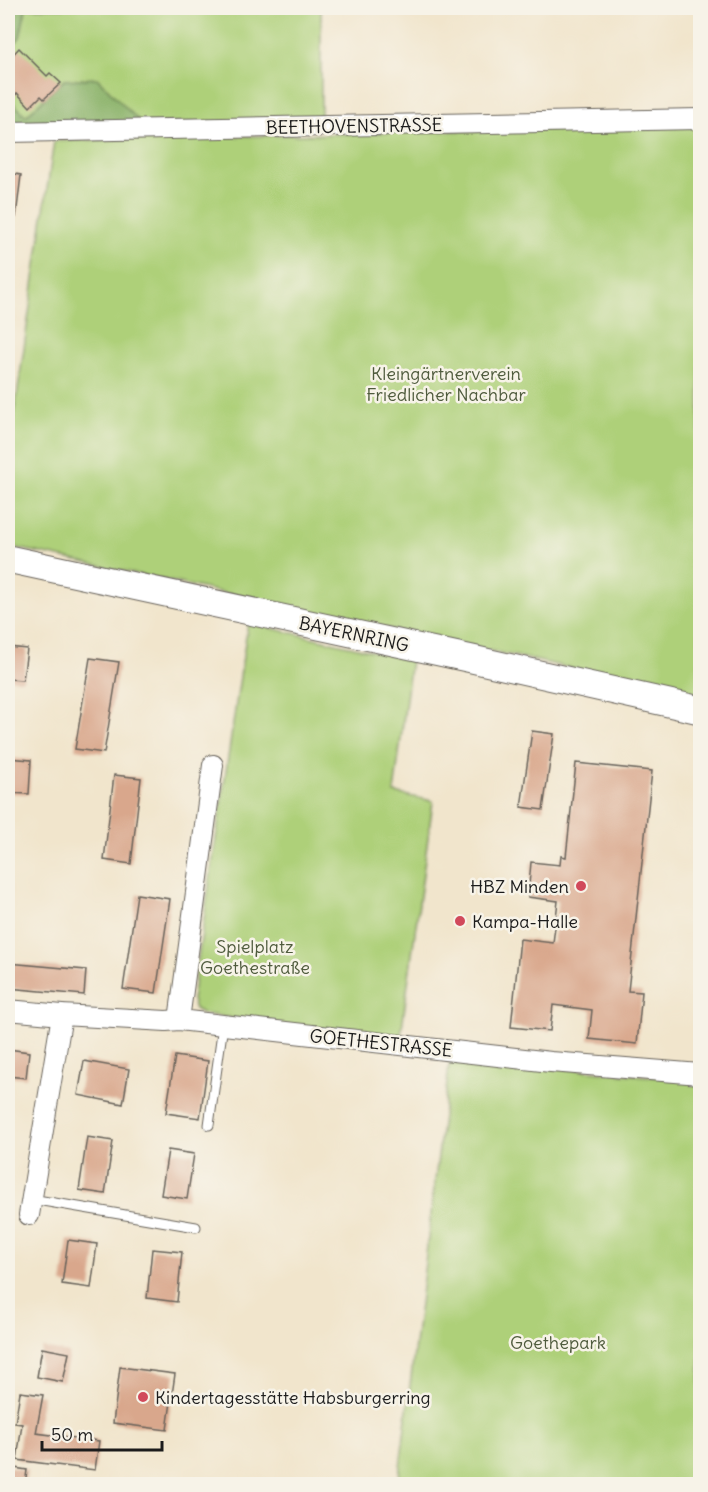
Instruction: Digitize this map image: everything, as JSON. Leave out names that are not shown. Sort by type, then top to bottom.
[{"type":"street","name":"BEETHOVENSTRASSE","points":[[8,132],[700,120]]},
{"type":"street","name":"BAYERNRING","points":[[8,559],[700,710]]},
{"type":"street","points":[[179,1020],[213,765]]},
{"type":"street","name":"GOETHESTRASSE","points":[[8,1010],[62,1015],[179,1020],[551,1062],[700,1074]]},
{"type":"street","points":[[30,1207],[62,1015]]},
{"type":"lane","points":[[209,1125],[224,1025]]},
{"type":"lane","points":[[30,1207],[196,1227]]},
{"type":"green space","points":[[8,8],[26,8],[20,37],[8,52]]},
{"type":"green space","points":[[26,8],[321,8],[321,122],[141,123],[64,80],[26,116],[8,98],[8,52],[20,37]]},
{"type":"green space","points":[[97,78],[141,123],[8,124],[8,98],[26,116],[64,80]]},
{"type":"green space","name":"Kleingärtnerverein Friedlicher Nachbar","points":[[700,125],[699,696],[8,546],[8,458],[54,141]]},
{"type":"green space","name":"Spielplatz Goethestraße","points":[[248,623],[411,660],[394,793],[433,801],[400,1042],[204,1014],[195,1009],[192,1000]]},
{"type":"green space","name":"Goethepark","points":[[450,1058],[700,1081],[700,1484],[398,1484]]},
{"type":"building","points":[[19,48],[47,76],[50,73],[61,83],[44,99],[41,96],[30,107],[17,93],[8,104],[8,60]]},
{"type":"building","points":[[8,173],[21,175],[16,217],[8,217]]},
{"type":"building","points":[[8,647],[27,649],[23,680],[8,679]]},
{"type":"building","points":[[90,658],[119,662],[104,753],[75,749]]},
{"type":"building","points":[[532,731],[554,734],[543,810],[521,807]]},
{"type":"building","points":[[8,758],[31,760],[29,794],[8,793]]},
{"type":"building","points":[[576,763],[652,771],[628,991],[642,992],[637,1044],[589,1039],[592,1010],[553,1005],[550,1031],[511,1027],[520,939],[553,943],[558,901],[528,897],[531,862],[560,865],[561,856],[566,857]]},
{"type":"building","points":[[114,775],[141,778],[131,864],[104,860]]},
{"type":"building","points":[[137,894],[170,899],[156,993],[123,989]]},
{"type":"building","points":[[8,963],[86,970],[84,995],[8,988]]},
{"type":"building","points":[[8,1049],[29,1052],[26,1078],[8,1076]]},
{"type":"building","points":[[175,1056],[208,1061],[200,1118],[166,1113]]},
{"type":"building","points":[[84,1061],[129,1069],[123,1104],[78,1095]]},
{"type":"building","points":[[87,1137],[113,1141],[105,1194],[79,1190]]},
{"type":"building","points":[[168,1150],[194,1154],[187,1199],[161,1195]]},
{"type":"building","points":[[68,1240],[97,1244],[91,1288],[62,1284]]},
{"type":"building","points":[[152,1249],[182,1252],[177,1302],[147,1298]]},
{"type":"building","points":[[42,1348],[69,1353],[63,1382],[37,1377]]},
{"type":"building","points":[[120,1367],[175,1374],[167,1430],[113,1423]]},
{"type":"building","points":[[20,1392],[43,1395],[36,1433],[99,1441],[95,1470],[17,1460],[22,1424],[15,1423]]},
{"type":"building","points":[[8,1467],[27,1470],[25,1485],[8,1485]]},
{"type":"place","name":"HBZ Minden","points":[[581,886]]},
{"type":"place","name":"Kampa-Halle","points":[[460,921]]},
{"type":"place","name":"Kindertagesstätte Habsburgerring","points":[[143,1397]]}]
